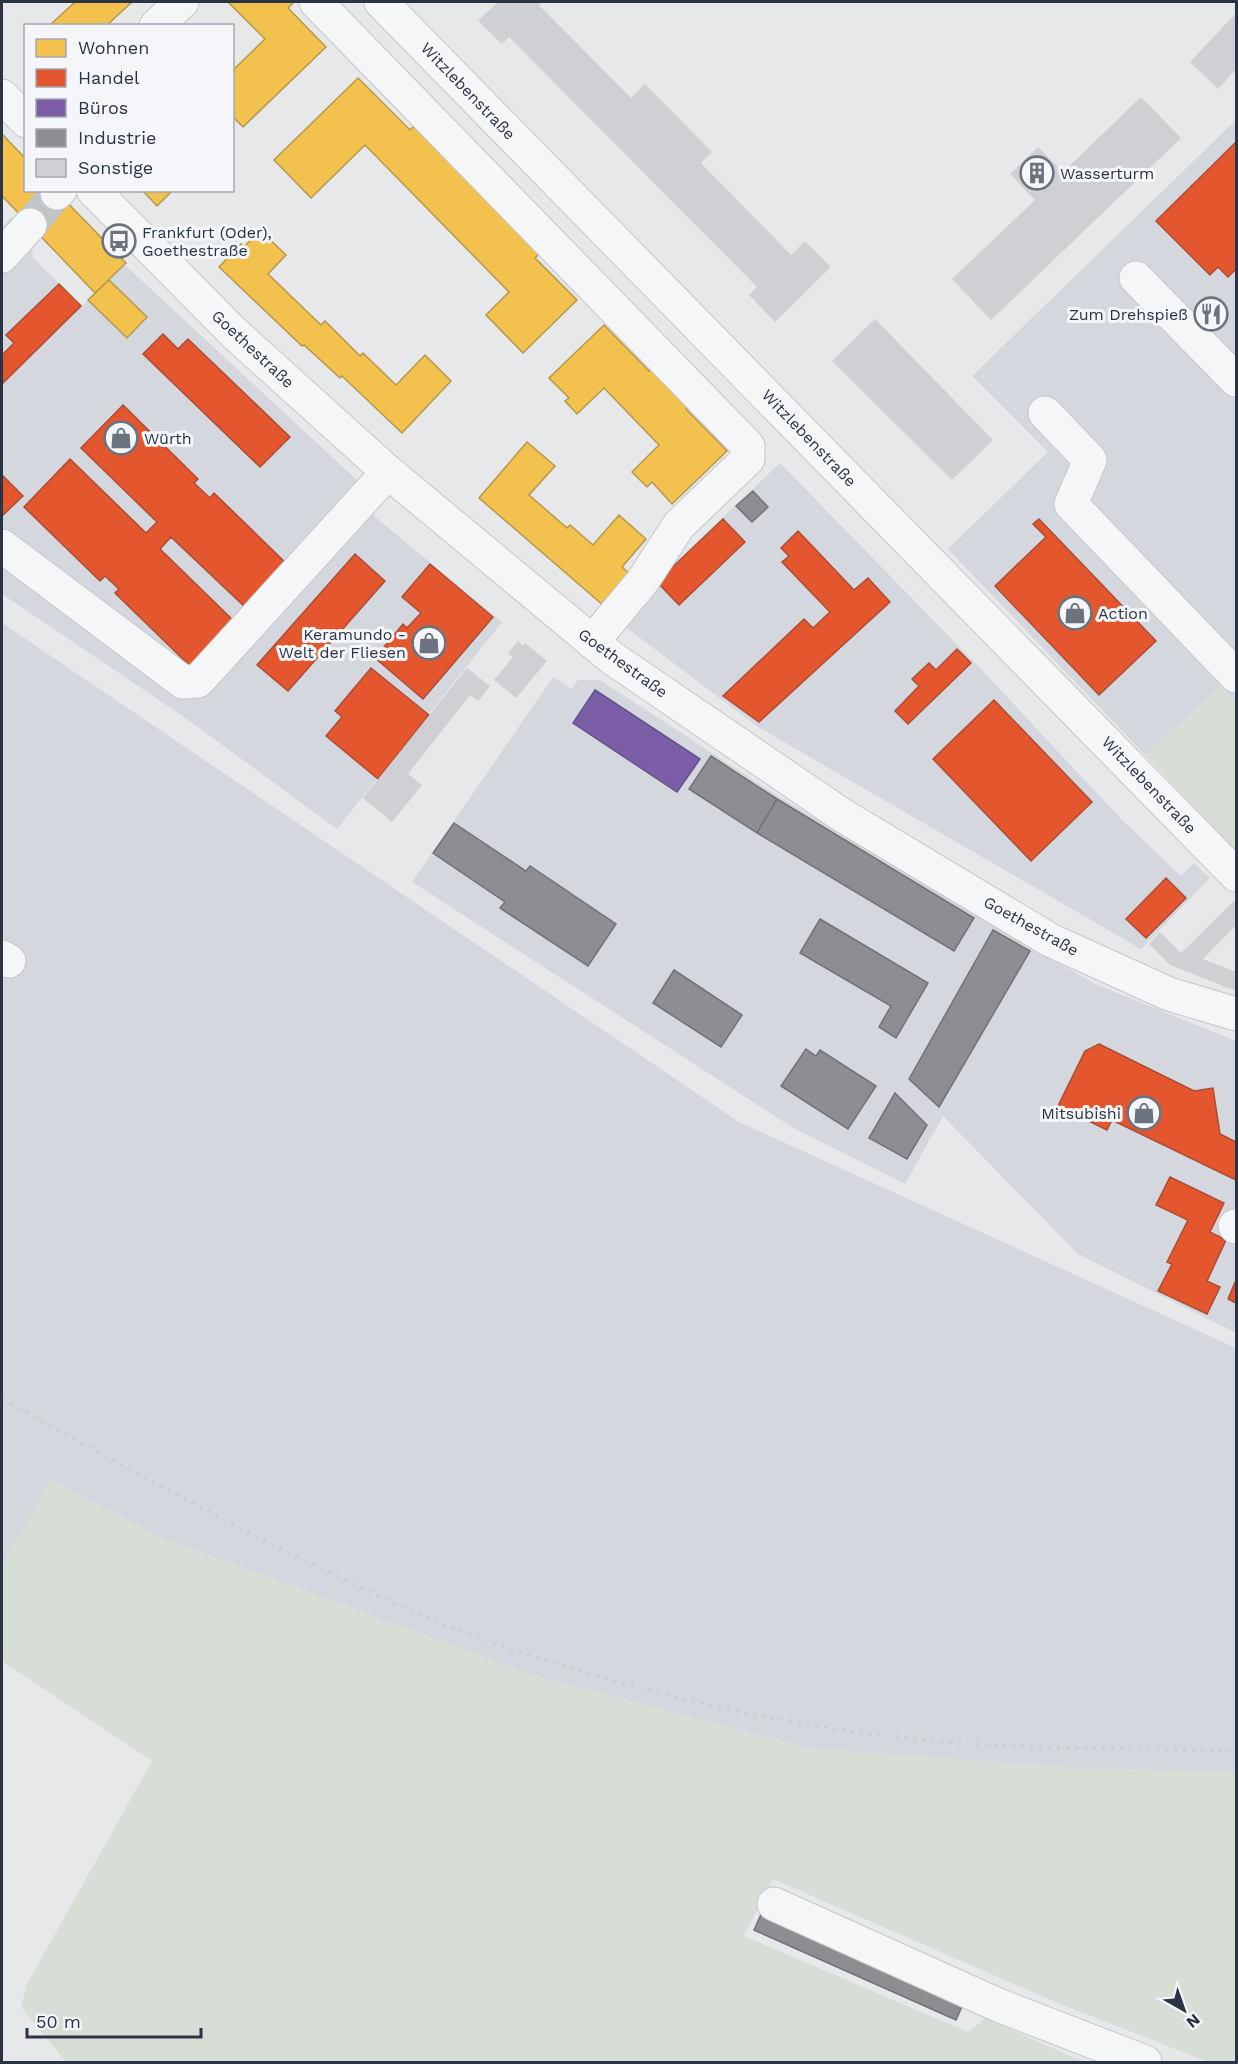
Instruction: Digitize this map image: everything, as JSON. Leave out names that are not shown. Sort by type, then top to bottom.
[{"type":"street","points":[[158,24],[182,2]]},
{"type":"street","points":[[316,2],[748,446],[748,459],[679,525],[642,582],[592,642]]},
{"type":"street","name":"Witzlebenstraße","points":[[384,3],[1236,875]]},
{"type":"street","points":[[2,96],[24,119]]},
{"type":"street","name":"Goethestraße","points":[[95,192],[233,332],[388,472],[612,658],[842,815],[1050,940],[1168,994],[1236,1014]]},
{"type":"street","points":[[2,256],[30,225]]},
{"type":"street","points":[[1136,278],[1236,380]]},
{"type":"street","points":[[1045,413],[1090,460],[1071,504],[1236,676]]},
{"type":"street","points":[[2,546],[183,682],[198,681],[388,472]]},
{"type":"street","points":[[774,1904],[998,2005],[1145,2062]]},
{"type":"shaded area","points":[[1236,120],[1236,702],[1221,686],[1145,755],[948,549],[1048,452],[972,376]]},
{"type":"shaded area","points":[[11,217],[31,238],[33,258],[82,306],[125,265],[359,482],[374,516],[502,622],[337,829],[187,719],[2,594],[2,228]]},
{"type":"shaded area","points":[[780,463],[978,666],[1122,820],[1181,876],[1194,863],[1210,878],[1141,949],[758,727],[615,619]]},
{"type":"shaded area","points":[[2,623],[739,1122],[1236,1348],[1236,1773],[1066,1767],[809,1748],[532,1675],[160,1537],[51,1481],[2,1567]]},
{"type":"shaded area","points":[[553,677],[571,689],[578,680],[600,680],[778,796],[1035,950],[1095,984],[1236,1041],[1236,1333],[1078,1254],[943,1116],[905,1184],[795,1129],[412,882]]},
{"type":"shaded area","points":[[1221,686],[1236,702],[1236,851],[1145,755]]},
{"type":"shaded area","points":[[50,1481],[160,1537],[532,1675],[809,1748],[1066,1767],[1236,1773],[1236,2062],[1208,2062],[1053,2001],[773,1879],[744,1936],[968,2032],[986,2018],[1083,2062],[66,2062],[21,2007],[27,1984],[152,1761],[2,1661],[2,1567]]},
{"type":"building: Wohnen","points":[[75,2],[132,2],[108,24],[51,24]]},
{"type":"building: Wohnen","points":[[228,2],[294,2],[288,8],[326,47],[243,127],[234,118],[234,69],[265,39]]},
{"type":"building: Wohnen","points":[[358,78],[410,130],[417,123],[542,251],[535,258],[577,300],[523,353],[486,315],[509,292],[365,145],[311,198],[274,160]]},
{"type":"building: Wohnen","points":[[2,134],[24,157],[24,192],[57,192],[126,263],[95,293],[2,196]]},
{"type":"building: Wohnen","points":[[144,192],[171,192],[157,206]]},
{"type":"building: Wohnen","points":[[260,230],[286,255],[268,274],[321,325],[325,321],[360,356],[363,353],[396,385],[425,355],[451,381],[402,433],[342,376],[340,378],[304,345],[302,346],[219,267],[241,244],[244,247]]},
{"type":"building: Wohnen","points":[[109,280],[147,317],[127,338],[88,300]]},
{"type":"building: Wohnen","points":[[604,325],[649,371],[655,365],[692,403],[686,409],[727,451],[672,504],[652,482],[647,487],[632,472],[659,445],[604,388],[577,414],[565,401],[569,398],[549,378]]},
{"type":"building: Wohnen","points":[[527,442],[555,466],[529,495],[567,528],[570,525],[593,545],[619,515],[646,539],[622,567],[631,575],[604,606],[479,498]]},
{"type":"building: Handel","points":[[1236,142],[1236,269],[1228,277],[1218,267],[1210,275],[1156,221]]},
{"type":"building: Handel","points":[[59,284],[81,306],[2,384],[2,355],[14,343],[6,335]]},
{"type":"building: Handel","name":"Zum Drehspieß","points":[[1212,301],[1224,313],[1209,328],[1197,316]]},
{"type":"building: Handel","points":[[163,334],[178,349],[188,339],[290,437],[260,467],[143,354]]},
{"type":"building: Handel","points":[[123,405],[198,479],[194,483],[210,498],[214,493],[289,566],[247,609],[171,537],[160,549],[237,624],[193,669],[115,593],[119,589],[105,576],[100,581],[24,507],[70,459],[146,533],[157,522],[81,448]]},
{"type":"building: Handel","points":[[2,475],[23,496],[2,516]]},
{"type":"building: Handel","points":[[723,519],[745,542],[679,605],[657,582]]},
{"type":"building: Handel","name":"Action","points":[[1039,519],[1156,641],[1099,695],[995,586],[1046,537],[1033,524]]},
{"type":"building: Handel","points":[[798,531],[854,590],[868,578],[890,602],[759,722],[723,696],[804,619],[813,628],[830,612],[782,562],[789,556],[781,548]]},
{"type":"building: Handel","points":[[355,554],[385,581],[288,691],[257,665]]},
{"type":"building: Handel","name":"Keramundo - Welt der Fliesen","points":[[430,564],[493,617],[423,699],[375,658],[403,624],[407,628],[421,613],[402,597]]},
{"type":"building: Handel","points":[[957,649],[971,663],[908,724],[895,711],[919,686],[912,679],[929,663],[936,670]]},
{"type":"building: Handel","points":[[371,668],[429,715],[378,779],[326,736],[342,717],[335,711]]},
{"type":"building: Handel","points":[[994,700],[1092,802],[1031,861],[933,759]]},
{"type":"building: Handel","points":[[1166,878],[1186,898],[1146,938],[1126,919]]},
{"type":"building: Handel","name":"Mitsubishi","points":[[1099,1044],[1194,1091],[1213,1088],[1220,1134],[1236,1142],[1236,1180],[1112,1120],[1107,1130],[1058,1106],[1085,1051]]},
{"type":"building: Handel","points":[[1170,1177],[1224,1203],[1210,1232],[1226,1240],[1207,1281],[1220,1287],[1207,1314],[1158,1291],[1172,1264],[1167,1262],[1188,1220],[1156,1205]]},
{"type":"building: Handel","points":[[1236,1280],[1236,1303],[1228,1299]]},
{"type":"building: Büros","points":[[595,690],[700,759],[677,792],[573,723]]},
{"type":"building: Industrie","points":[[753,491],[768,507],[752,522],[736,506]]},
{"type":"building: Industrie","points":[[711,756],[777,799],[757,833],[689,789]]},
{"type":"building: Industrie","points":[[777,799],[974,918],[954,951],[757,833]]},
{"type":"building: Industrie","points":[[454,823],[526,871],[530,866],[616,924],[588,966],[500,908],[505,902],[433,853]]},
{"type":"building: Industrie","points":[[820,919],[928,983],[896,1038],[879,1027],[891,1006],[800,953]]},
{"type":"building: Industrie","points":[[993,930],[1030,951],[939,1107],[909,1079]]},
{"type":"building: Industrie","points":[[674,970],[742,1015],[721,1047],[653,1003]]},
{"type":"building: Industrie","points":[[806,1049],[816,1056],[820,1050],[876,1086],[848,1129],[781,1086]]},
{"type":"building: Industrie","points":[[895,1093],[927,1125],[907,1159],[869,1138]]},
{"type":"building: Industrie","points":[[763,1910],[965,2000],[956,2020],[754,1930]]},
{"type":"building: Sonstige","points":[[498,2],[543,2],[539,5],[631,98],[645,84],[712,152],[701,163],[791,255],[805,241],[831,267],[775,322],[749,295],[757,287],[509,37],[502,44],[478,21]]},
{"type":"building: Sonstige","points":[[1236,13],[1236,69],[1218,89],[1190,62]]},
{"type":"building: Sonstige","points":[[1141,97],[1181,138],[991,320],[952,279],[1035,200],[1010,174],[1038,147],[1063,172]]},
{"type":"building: Sonstige","points":[[875,319],[993,440],[952,480],[832,361]]},
{"type":"building: Sonstige","points":[[518,641],[523,646],[525,643],[547,661],[516,698],[494,680],[513,657],[508,653]]},
{"type":"building: Sonstige","points":[[467,668],[490,686],[478,701],[470,695],[408,774],[422,785],[392,822],[363,798]]},
{"type":"building: Sonstige","points":[[1234,901],[1236,925],[1203,959],[1236,972],[1236,991],[1170,965],[1149,944],[1160,932],[1181,953]]},
{"type":"tunnel","points":[[30,225],[57,193]]},
{"type":"railway","points":[[2,1399],[231,1523],[386,1599],[477,1637],[613,1681],[752,1714],[825,1728],[879,1735],[1014,1746],[1236,1752]]},
{"type":"place","name":"Wasserturm","points":[[1037,173]]},
{"type":"place","name":"Frankfurt (Oder), Goethestraße","points":[[119,241]]},
{"type":"place","name":"Zum Drehspieß","points":[[1211,314]]},
{"type":"place","name":"Würth","points":[[121,438]]},
{"type":"place","name":"Action","points":[[1075,613]]},
{"type":"place","name":"Keramundo - Welt der Fliesen","points":[[429,643]]},
{"type":"place","name":"Mitsubishi","points":[[1144,1113]]}]
